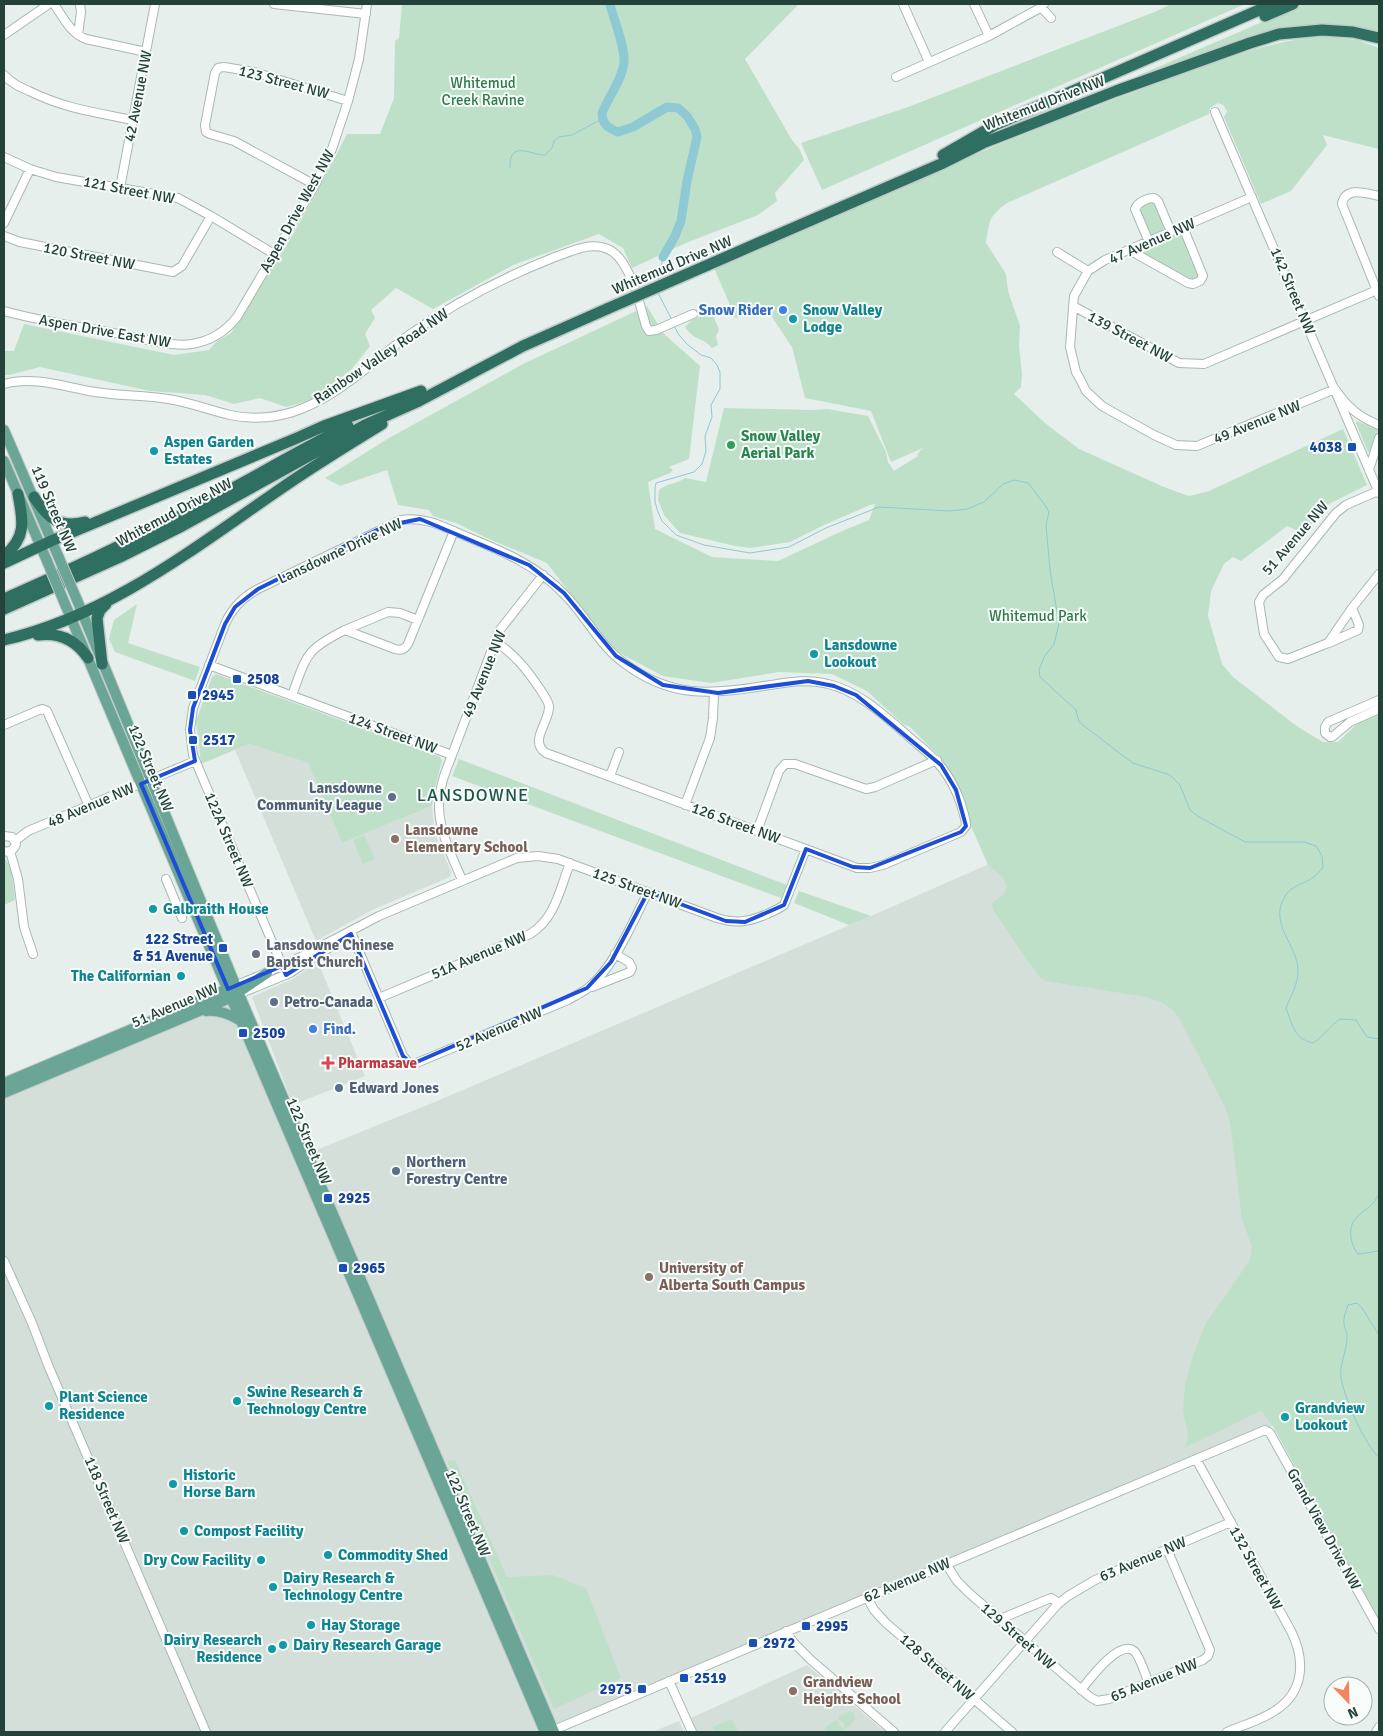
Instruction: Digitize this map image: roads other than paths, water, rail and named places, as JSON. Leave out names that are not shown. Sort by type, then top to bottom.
[{"type":"highway","points":[[1111,74],[1160,48],[1256,4]]},
{"type":"highway","name":"Whitemud Drive NW","points":[[769,236],[929,162],[995,124],[1273,4]]},
{"type":"highway","points":[[984,143],[1058,106],[1293,4]]},
{"type":"highway","name":"Whitemud Drive NW","points":[[4,609],[120,557],[182,526],[365,425],[523,346],[609,306],[941,164],[984,143],[1172,70],[1279,34],[1306,30],[1340,30],[1379,38]]},
{"type":"highway","points":[[4,563],[46,543],[324,426],[420,396]]},
{"type":"highway","points":[[4,640],[50,627],[109,601],[183,557],[286,485],[420,396]]},
{"type":"highway","name":"Whitemud Drive NW","points":[[4,599],[159,527],[318,441],[420,396]]},
{"type":"highway","points":[[4,556],[16,544],[22,532],[18,494]]},
{"type":"highway","points":[[34,498],[48,516],[58,522],[70,524],[84,523],[129,508]]},
{"type":"highway","points":[[102,664],[97,618],[101,608],[109,601]]},
{"type":"highway","points":[[19,636],[49,634],[60,636],[78,645],[88,658]]},
{"type":"main road","name":"119 Street NW","points":[[4,430],[7,447],[34,498],[46,543],[47,561]]},
{"type":"main road","name":"119 Street NW","points":[[4,461],[18,494],[46,543],[58,558],[77,600]]},
{"type":"main road","name":"122 Street NW","points":[[47,561],[65,604],[77,616],[102,664],[145,782],[219,968],[233,992],[241,1020],[550,1732]]},
{"type":"main road","name":"122 Street NW","points":[[77,600],[77,616],[88,658],[145,782],[550,1732]]},
{"type":"main road","points":[[206,998],[216,984],[219,968]]},
{"type":"main road","points":[[177,1020],[233,992],[267,972]]},
{"type":"main road","name":"51 Avenue NW","points":[[4,1083],[206,998],[233,992]]},
{"type":"main road","name":"51 Avenue NW","points":[[4,1092],[197,1012],[233,992]]},
{"type":"main road","points":[[197,1012],[218,1011],[241,1020]]},
{"type":"street","points":[[4,35],[49,4]]},
{"type":"street","points":[[54,4],[70,28],[78,36],[86,40],[146,52]]},
{"type":"street","points":[[78,36],[82,12],[80,4]]},
{"type":"street","name":"42 Avenue NW","points":[[120,188],[155,4]]},
{"type":"street","points":[[274,4],[366,14]]},
{"type":"street","name":"Aspen Drive West NW","points":[[206,340],[218,334],[233,322],[315,185],[335,142],[348,101],[359,60],[367,4]]},
{"type":"street","points":[[903,4],[928,62]]},
{"type":"street","points":[[974,4],[989,36]]},
{"type":"street","points":[[896,77],[989,36],[1042,5],[1051,18]]},
{"type":"street","name":"123 Street NW","points":[[315,185],[237,142],[206,132],[205,125],[214,76],[218,68],[227,67],[254,72],[348,101]]},
{"type":"street","points":[[4,75],[14,83],[58,104],[77,110],[133,120]]},
{"type":"street","name":"142 Street NW","points":[[1215,112],[1379,492]]},
{"type":"street","name":"121 Street NW","points":[[4,157],[30,169],[56,177],[178,198],[274,254]]},
{"type":"street","points":[[4,223],[30,169]]},
{"type":"street","points":[[1306,320],[1378,293],[1342,204],[1344,197],[1356,192],[1379,196]]},
{"type":"street","name":"47 Avenue NW","points":[[1176,445],[1102,406],[1086,391],[1076,372],[1070,347],[1074,296],[1088,271],[1105,260],[1252,197]]},
{"type":"street","points":[[1149,242],[1136,210],[1139,202],[1152,198],[1157,199],[1171,232]]},
{"type":"street","name":"120 Street NW","points":[[4,236],[20,242],[176,271],[182,266],[211,216]]},
{"type":"street","points":[[1129,250],[1193,284],[1200,281],[1203,276],[1183,227]]},
{"type":"street","name":"Rainbow Valley Road NW","points":[[4,384],[18,381],[39,382],[114,395],[168,398],[231,415],[245,417],[275,416],[300,410],[320,400],[409,335],[469,298],[539,264],[585,247],[597,246],[607,248],[618,256],[628,274],[647,329],[651,331],[656,330],[693,314]]},
{"type":"street","points":[[1057,252],[1088,271]]},
{"type":"street","name":"139 Street NW","points":[[1073,306],[1178,363],[1188,364],[1204,364],[1306,320]]},
{"type":"street","name":"Aspen Drive East NW","points":[[4,311],[176,344],[192,344],[206,340]]},
{"type":"street","points":[[1335,389],[1353,411],[1379,425]]},
{"type":"street","name":"49 Avenue NW","points":[[1176,445],[1197,446],[1335,389]]},
{"type":"street","points":[[1369,470],[1379,438]]},
{"type":"street","name":"51 Avenue NW","points":[[1328,643],[1288,659],[1279,657],[1264,634],[1258,602],[1263,595],[1283,579],[1336,513],[1346,505],[1379,492]]},
{"type":"street","name":"Lansdowne Drive NW","points":[[195,760],[191,741],[191,717],[229,616],[242,600],[258,589],[397,521],[420,519],[432,522],[517,558],[543,575],[569,598],[609,650],[630,668],[663,685],[688,691],[714,693],[800,681],[822,682],[850,692],[866,702],[937,760],[956,790],[966,826],[961,832],[883,865],[862,868]]},
{"type":"street","points":[[345,630],[395,649],[401,650],[408,644],[454,531]]},
{"type":"street","points":[[1328,643],[1352,608],[1379,574]]},
{"type":"street","name":"49 Avenue NW","points":[[452,755],[495,640],[503,625],[543,575]]},
{"type":"street","points":[[1328,643],[1358,630],[1359,625],[1352,608]]},
{"type":"street","points":[[292,695],[311,651],[323,641],[388,612],[400,613],[418,620]]},
{"type":"street","name":"126 Street NW","points":[[495,640],[521,662],[548,702],[548,714],[539,739],[541,749],[546,753],[849,865],[862,868]]},
{"type":"street","name":"124 Street NW","points":[[209,665],[452,755],[440,790],[439,818],[462,880]]},
{"type":"street","points":[[685,804],[710,738],[714,693]]},
{"type":"street","points":[[1379,700],[1328,722],[1325,727],[1325,733],[1332,737],[1350,722],[1379,709]]},
{"type":"street","points":[[4,724],[38,710],[45,710],[50,716],[88,806]]},
{"type":"street","points":[[610,776],[619,752]]},
{"type":"street","name":"48 Avenue NW","points":[[15,841],[28,831],[195,760]]},
{"type":"street","name":"122A Street NW","points":[[195,760],[286,975]]},
{"type":"street","points":[[757,831],[779,771],[785,764],[795,764],[866,789],[875,787],[937,760]]},
{"type":"street","points":[[4,835],[10,835],[15,841],[15,846],[7,851],[18,879],[24,927],[33,954]]},
{"type":"street","name":"125 Street NW","points":[[533,856],[552,858],[570,863],[726,921],[741,922],[754,920],[784,905],[806,849]]},
{"type":"street","name":"51 Avenue NW","points":[[267,972],[380,916],[462,880],[510,860],[533,856]]},
{"type":"street","name":"51A Avenue NW","points":[[379,998],[534,931],[551,914],[570,863]]},
{"type":"street","points":[[166,879],[182,918]]},
{"type":"street","name":"52 Avenue NW","points":[[588,988],[603,973],[615,954],[648,892]]},
{"type":"street","points":[[350,932],[379,998]]},
{"type":"street","name":"51 Avenue NW","points":[[233,992],[286,975],[343,939],[350,932]]},
{"type":"street","name":"52 Avenue NW","points":[[379,998],[403,1056],[410,1063],[418,1063],[568,1000],[588,988],[630,972],[632,968],[629,962],[615,954]]},
{"type":"street","name":"118 Street NW","points":[[4,1261],[206,1732]]},
{"type":"street","name":"62 Avenue NW","points":[[550,1732],[1267,1430]]},
{"type":"street","name":"Grand View Drive NW","points":[[1267,1430],[1379,1629]]},
{"type":"street","name":"132 Street NW","points":[[1196,1459],[1297,1642],[1301,1663],[1298,1682],[1290,1697],[1278,1709],[1248,1723]]},
{"type":"street","name":"63 Avenue NW","points":[[945,1732],[1059,1603],[1075,1591],[1095,1580],[1231,1522]]},
{"type":"street","name":"65 Avenue NW","points":[[1097,1701],[1110,1699],[1203,1660],[1208,1656],[1210,1650],[1167,1549]]},
{"type":"street","name":"129 Street NW","points":[[946,1564],[960,1584],[1081,1690],[1097,1701]]},
{"type":"street","name":"128 Street NW","points":[[867,1597],[874,1610],[886,1623],[1012,1732]]},
{"type":"street","points":[[1000,1619],[1051,1598],[1059,1603]]},
{"type":"street","points":[[786,1631],[793,1642],[811,1660],[894,1732]]},
{"type":"street","points":[[1081,1690],[1110,1658],[1119,1651],[1131,1649],[1136,1653],[1149,1683]]},
{"type":"street","points":[[669,1681],[692,1732]]},
{"type":"street","points":[[1227,1732],[1248,1723],[1252,1732]]},
{"type":"street","points":[[1376,1732],[1379,1727]]},
{"type":"waterway","points":[[610,4],[621,41],[624,62],[618,81],[602,113],[604,123],[618,132],[633,127],[667,107],[678,108],[687,116],[695,129],[697,137],[687,181],[681,221],[663,257]]},
{"type":"waterway","points":[[510,168],[513,153],[522,151],[545,155],[559,137],[572,135],[602,119]]},
{"type":"waterway","points":[[658,281],[663,257]]},
{"type":"waterway","points":[[658,293],[672,320]]},
{"type":"waterway","points":[[674,326],[687,344],[701,355],[711,358],[717,365],[720,372],[720,389],[711,405],[712,417],[705,436],[706,451],[702,464],[694,472],[656,483],[655,502],[662,521],[676,535],[704,545],[750,553],[789,547],[826,528],[879,507],[950,511],[967,509],[984,502],[1003,484],[1014,480],[1028,483],[1049,512],[1046,525],[1050,570],[1059,624],[1054,644],[1044,657],[1039,670],[1040,677],[1076,710],[1079,722],[1122,755],[1133,763],[1170,775],[1180,785],[1190,810],[1199,817],[1245,842],[1304,842],[1316,846],[1322,856],[1323,868],[1311,879],[1290,890],[1280,908],[1282,926],[1294,952],[1298,971],[1296,985],[1286,1008],[1295,1030],[1307,1041],[1313,1043],[1340,1019],[1356,1020],[1367,1037],[1379,1039]]},
{"type":"waterway","points":[[1379,1193],[1372,1204],[1354,1221],[1351,1230],[1353,1245],[1358,1254],[1379,1251]]},
{"type":"waterway","points":[[1379,1335],[1357,1303],[1348,1305],[1344,1319],[1347,1340],[1341,1367],[1341,1377],[1350,1407],[1361,1432],[1379,1457]]},
{"type":"place","name":"Snow Rider","points":[[783,310]]},
{"type":"place","name":"Snow Valley Lodge","points":[[793,319]]},
{"type":"place","name":"Snow Valley Aerial Park","points":[[731,445]]},
{"type":"place","name":"4038","points":[[1352,447]]},
{"type":"place","name":"Aspen Garden Estates","points":[[154,451]]},
{"type":"place","name":"Lansdowne Lookout","points":[[814,654]]},
{"type":"place","name":"2508","points":[[237,679]]},
{"type":"place","name":"2945","points":[[192,695]]},
{"type":"place","name":"2517","points":[[193,740]]},
{"type":"place","name":"Lansdowne Community League","points":[[392,797]]},
{"type":"place","name":"Lansdowne Elementary School","points":[[395,839]]},
{"type":"place","name":"Galbraith House","points":[[153,909]]},
{"type":"place","name":"122 Street & 51 Avenue","points":[[223,948]]},
{"type":"place","name":"Lansdowne Chinese Baptist Church","points":[[256,954]]},
{"type":"place","name":"The Californian","points":[[181,976]]},
{"type":"place","name":"Petro-Canada","points":[[274,1002]]},
{"type":"place","name":"Find.","points":[[313,1029]]},
{"type":"place","name":"2509","points":[[243,1033]]},
{"type":"place","name":"Pharmasave","points":[[328,1063]]},
{"type":"place","name":"Edward Jones","points":[[339,1088]]},
{"type":"place","name":"Northern Forestry Centre","points":[[396,1171]]},
{"type":"place","name":"2925","points":[[328,1198]]},
{"type":"place","name":"2965","points":[[343,1268]]},
{"type":"place","name":"University of Alberta South Campus","points":[[649,1277]]},
{"type":"place","name":"Swine Research & Technology Centre","points":[[237,1401]]},
{"type":"place","name":"Plant Science Residence","points":[[49,1406]]},
{"type":"place","name":"Grandview Lookout","points":[[1285,1417]]},
{"type":"place","name":"Historic Horse Barn","points":[[173,1484]]},
{"type":"place","name":"Compost Facility","points":[[184,1531]]},
{"type":"place","name":"Commodity Shed","points":[[328,1555]]},
{"type":"place","name":"Dry Cow Facility","points":[[261,1560]]},
{"type":"place","name":"Dairy Research & Technology Centre","points":[[273,1587]]},
{"type":"place","name":"Hay Storage","points":[[311,1625]]},
{"type":"place","name":"2995","points":[[806,1626]]},
{"type":"place","name":"2972","points":[[753,1643]]},
{"type":"place","name":"Dairy Research Garage","points":[[283,1645]]},
{"type":"place","name":"Dairy Research Residence","points":[[272,1649]]},
{"type":"place","name":"2519","points":[[684,1678]]},
{"type":"place","name":"2975","points":[[642,1689]]},
{"type":"place","name":"Grandview Heights School","points":[[793,1691]]},
{"type":"district","name":"LANSDOWNE","points":[[473,795]]},
{"type":"park label","name":"Whitemud Creek Ravine","points":[[483,92]]},
{"type":"park label","name":"Whitemud Park","points":[[1038,616]]}]
